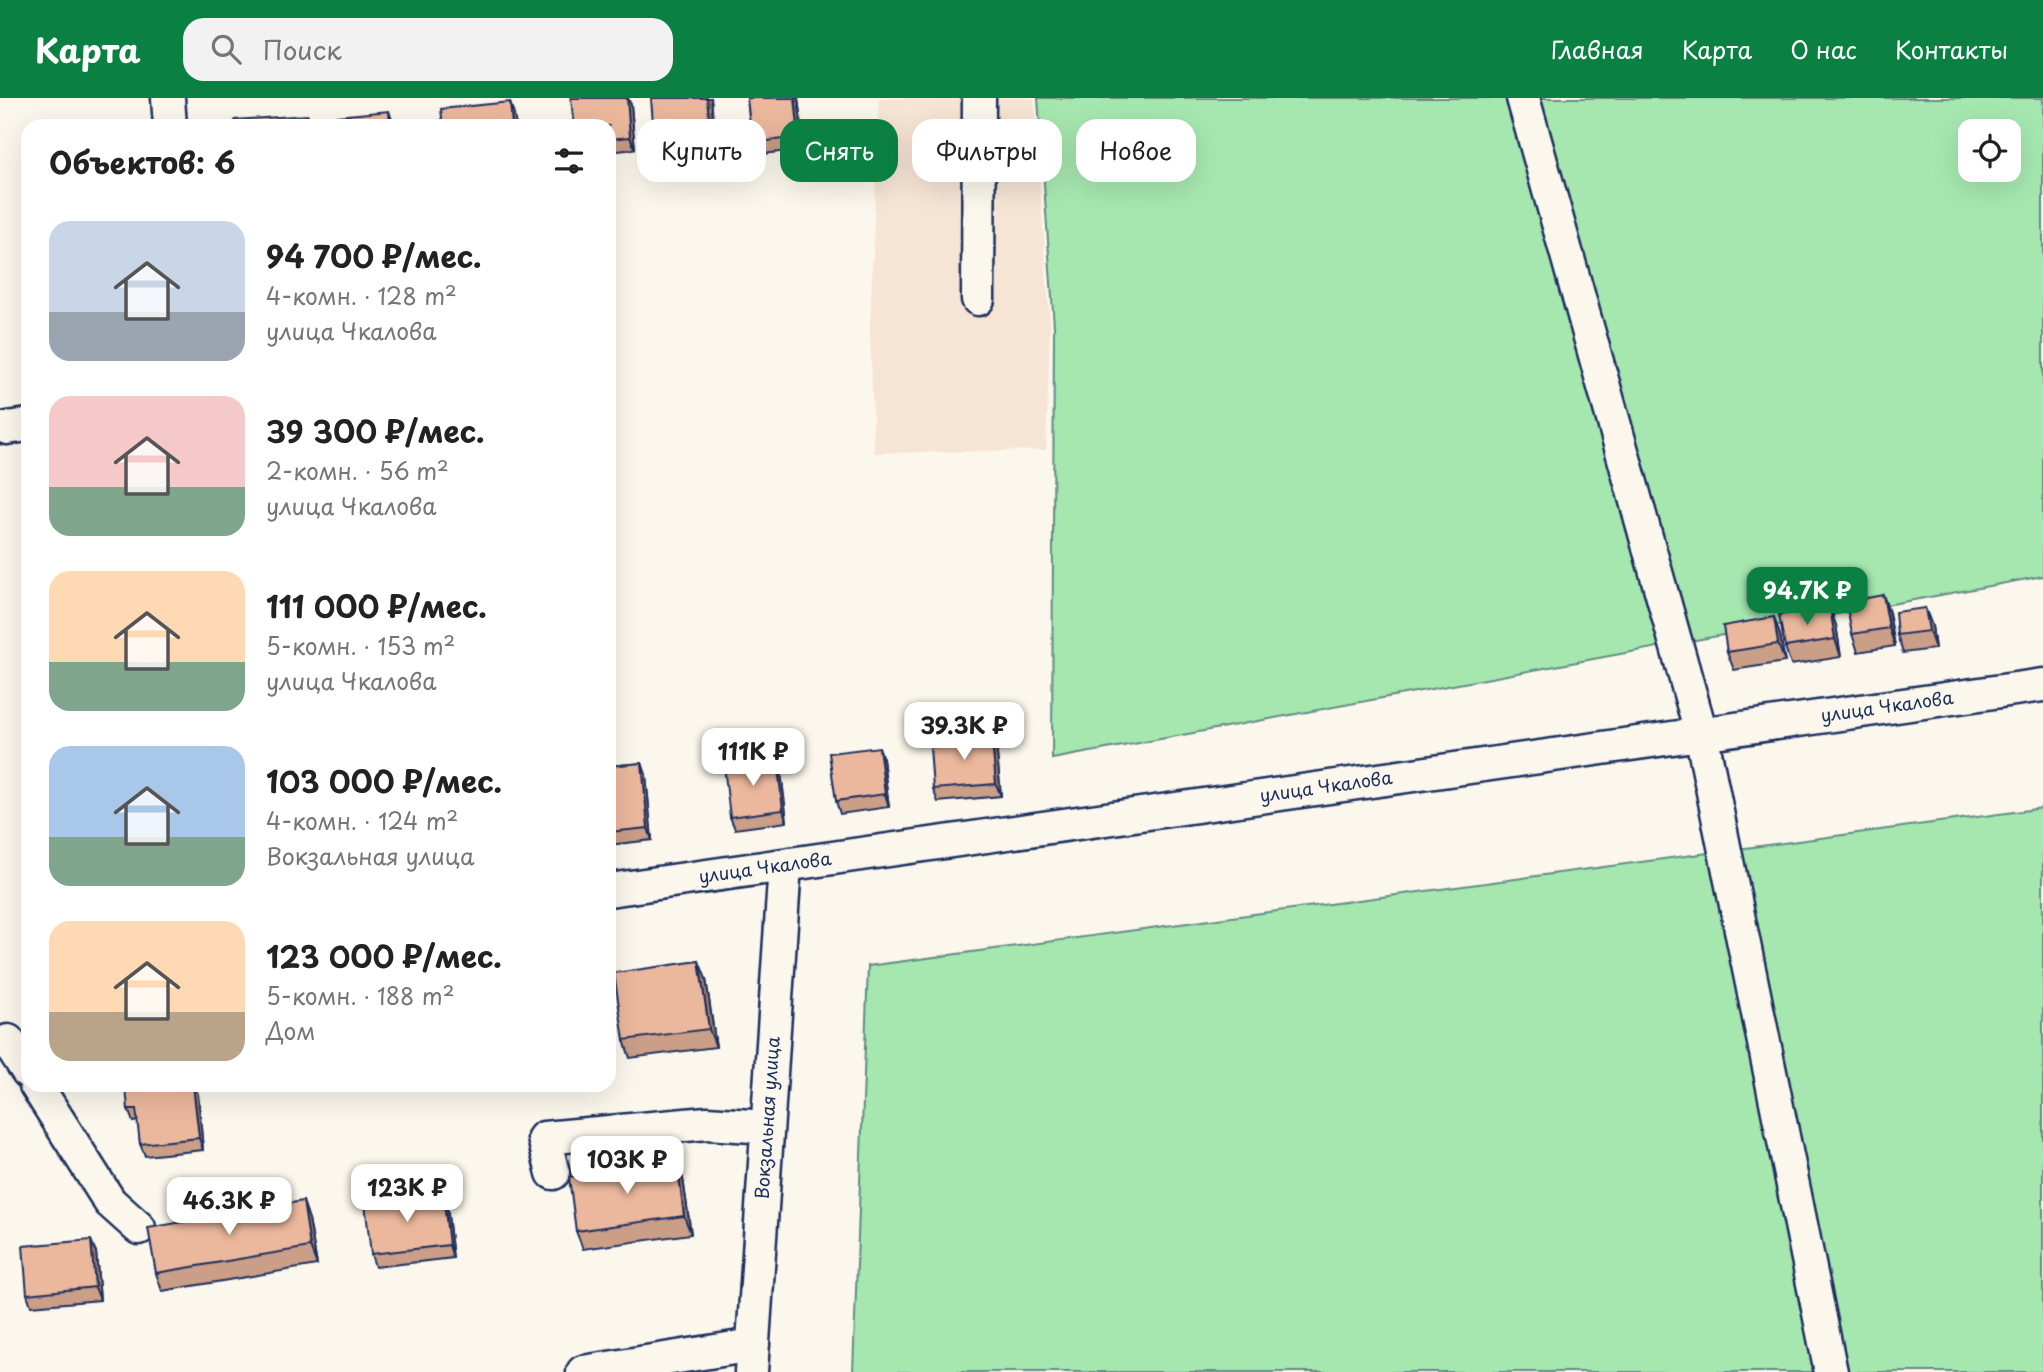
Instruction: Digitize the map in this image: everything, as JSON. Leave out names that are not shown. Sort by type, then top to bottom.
[{"type":"street","points":[[168,98],[170,119]]},
{"type":"street","points":[[978,299],[979,98]]},
{"type":"street","points":[[1523,98],[1701,733],[1830,1372]]},
{"type":"street","name":"улица Чкалова","points":[[616,889],[2043,685]]},
{"type":"street","name":"Вокзальная улица","points":[[752,1358],[785,864]]},
{"type":"street","points":[[12,1039],[21,1058]]},
{"type":"street","points":[[40,1092],[110,1202],[139,1228]]},
{"type":"street","points":[[553,1173],[544,1138],[707,1123],[768,1126]]},
{"type":"street","points":[[583,1372],[752,1358]]},
{"type":"shaded area","points":[[879,98],[1034,98],[1035,119],[912,119],[912,182],[1040,182],[1050,325],[1046,450],[874,453],[870,328],[876,182],[898,182],[898,119],[878,119]]},
{"type":"green space","points":[[1038,98],[2043,98],[2043,576],[1052,759],[1054,326],[1044,182],[1062,182],[1062,119],[1039,119]]},
{"type":"green space","points":[[2043,808],[2043,1372],[853,1372],[868,966]]},
{"type":"building","points":[[571,98],[627,98],[630,137],[616,138],[616,119],[573,119]]},
{"type":"building","points":[[651,98],[707,98],[709,119],[653,119]]},
{"type":"building","points":[[747,98],[795,98],[797,119],[780,119],[780,139],[766,141],[766,119],[749,119]]},
{"type":"building","points":[[510,102],[511,119],[442,119],[441,109]]},
{"type":"building","points":[[389,111],[390,119],[337,119],[337,116]]},
{"type":"building","points":[[308,115],[308,119],[250,119]]},
{"type":"building","points":[[1883,595],[1889,628],[1852,634],[1846,602]]},
{"type":"building","points":[[1830,607],[1835,639],[1785,647],[1779,615]]},
{"type":"building","points":[[1925,608],[1929,631],[1897,635],[1895,612]]},
{"type":"building","points":[[1774,617],[1778,644],[1727,652],[1723,626]]},
{"type":"building","points":[[991,731],[996,784],[933,789],[930,747],[963,744],[962,733]]},
{"type":"building","points":[[879,747],[885,794],[836,801],[829,753]]},
{"type":"building","points":[[777,760],[783,810],[730,817],[724,766]]},
{"type":"building","points":[[642,763],[648,828],[616,831],[616,765]]},
{"type":"building","points":[[699,961],[709,1029],[624,1040],[616,973]]},
{"type":"building","points":[[126,1092],[194,1092],[199,1138],[140,1144],[136,1109],[128,1109]]},
{"type":"building","points":[[677,1161],[684,1216],[576,1231],[569,1177]]},
{"type":"building","points":[[443,1194],[449,1245],[371,1254],[365,1203]]},
{"type":"building","points":[[303,1201],[310,1247],[156,1273],[148,1228]]},
{"type":"building","points":[[91,1240],[95,1287],[27,1294],[23,1246]]}]
